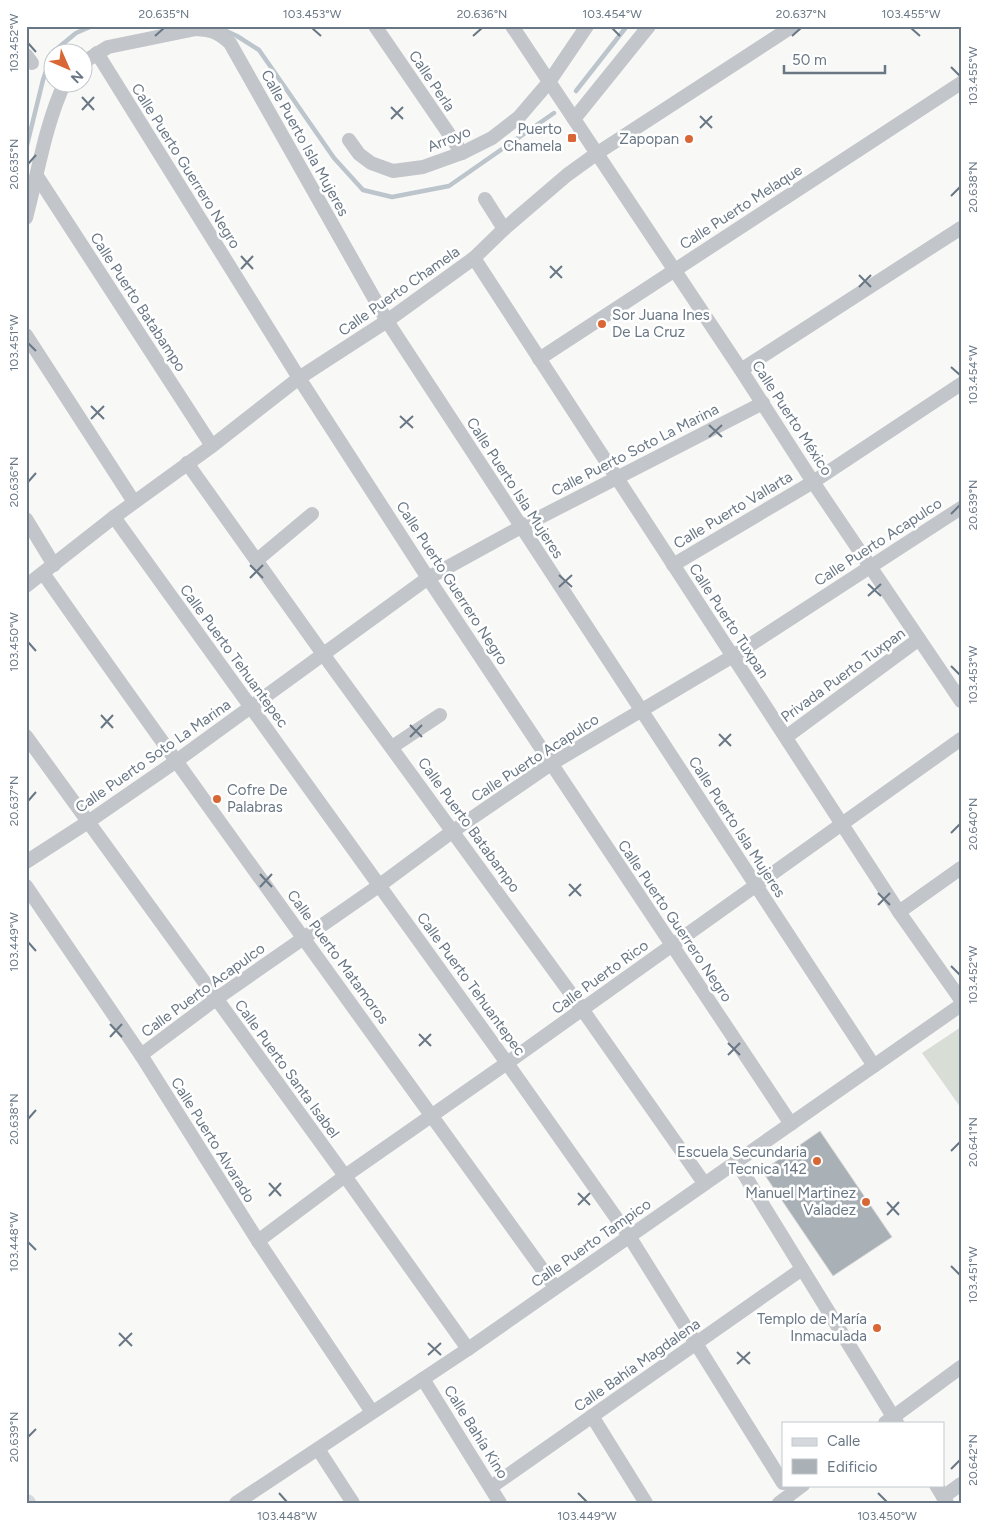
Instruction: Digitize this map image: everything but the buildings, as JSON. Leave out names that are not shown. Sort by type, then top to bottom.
[{"type":"street","name":"Calle Perla","points":[[376,26],[462,153]]},
{"type":"street","name":"Calle Puerto México","points":[[512,26],[763,403],[813,482],[959,695]]},
{"type":"street","name":"Arroyo","points":[[349,140],[359,154],[371,163],[393,170],[423,167],[462,153],[492,138],[519,117],[549,82],[587,26]]},
{"type":"street","points":[[574,119],[649,26]]},
{"type":"street","name":"Calle Puerto Chamela","points":[[26,586],[114,517],[212,446],[299,378],[386,321],[474,258],[504,229],[567,175],[596,154],[793,26]]},
{"type":"street","name":"Calle Puerto Isla Mujeres","points":[[96,53],[108,47],[196,29],[209,30],[220,34],[230,42],[386,321],[874,1066]]},
{"type":"street","points":[[92,56],[96,53]]},
{"type":"street","name":"Calle Puerto Guerrero Negro","points":[[96,53],[299,378],[428,578],[791,1124]]},
{"type":"street","name":"Calle Puerto Melaque","points":[[539,359],[961,83]]},
{"type":"street","points":[[26,218],[55,106],[61,92]]},
{"type":"street","name":"Calle Puerto Batabampo","points":[[37,176],[212,446]]},
{"type":"street","points":[[485,199],[504,229]]},
{"type":"street","points":[[741,370],[961,228]]},
{"type":"street","name":"Calle Puerto Tuxpan","points":[[474,258],[672,565],[900,912],[961,1000]]},
{"type":"street","points":[[26,335],[134,502]]},
{"type":"street","name":"Calle Puerto Vallarta","points":[[672,565],[813,482],[961,384]]},
{"type":"street","name":"Calle Puerto Soto La Marina","points":[[26,862],[175,762],[428,578],[521,527],[763,403]]},
{"type":"street","name":"Calle Puerto Batabampo","points":[[187,463],[323,654],[582,1009],[704,1183]]},
{"type":"street","name":"Calle Puerto Acapulco","points":[[141,1055],[216,999],[551,764],[733,656],[961,508]]},
{"type":"street","points":[[257,560],[312,514]]},
{"type":"street","name":"Calle Puerto Tehuantepec","points":[[114,517],[380,885],[629,1236],[782,1480]]},
{"type":"street","name":"Calle Puerto Matamoros","points":[[26,519],[48,569],[175,762],[555,1287]]},
{"type":"street","name":"Privada Puerto Tuxpan","points":[[786,737],[919,639]]},
{"type":"street","points":[[392,747],[440,715]]},
{"type":"street","name":"Calle Puerto Santa Isabel","points":[[26,736],[468,1349]]},
{"type":"street","name":"Calle Puerto Rico","points":[[258,1241],[345,1176],[507,1063],[961,739]]},
{"type":"street","points":[[900,912],[961,868]]},
{"type":"street","name":"Calle Puerto Alvarado","points":[[26,886],[141,1055],[258,1241],[372,1412]]},
{"type":"street","name":"Calle Puerto Tampico","points":[[236,1503],[468,1349],[961,1005]]},
{"type":"street","points":[[736,1161],[802,1268],[892,1421],[961,1367]]},
{"type":"street","name":"Calle Bahía Magdalena","points":[[491,1487],[802,1268]]},
{"type":"street","name":"Calle Bahía Kino","points":[[423,1379],[500,1503]]},
{"type":"street","points":[[592,1416],[646,1503]]},
{"type":"street","points":[[318,1449],[353,1503]]},
{"type":"street","points":[[942,1495],[961,1484]]},
{"type":"street","points":[[779,1503],[789,1491],[801,1486]]},
{"type":"shaded area","points":[[961,1027],[961,1108],[922,1053]]},
{"type":"waterway","points":[[65,42],[76,33],[92,26]]},
{"type":"waterway","points":[[576,91],[627,26]]},
{"type":"waterway","points":[[224,30],[259,50],[334,158],[363,190],[392,197],[449,186],[554,113]]},
{"type":"waterway","points":[[26,149],[42,84]]},
{"type":"place","name":"Puerto Chamela","points":[[572,138]]},
{"type":"place","name":"Zapopan","points":[[689,139]]},
{"type":"place","name":"Sor Juana Ines De La Cruz","points":[[602,324]]},
{"type":"place","name":"Cofre De Palabras","points":[[217,799]]},
{"type":"place","name":"Escuela Secundaria Tecnica 142","points":[[817,1161]]},
{"type":"place","name":"Manuel Martinez Valadez","points":[[866,1202]]},
{"type":"place","name":"Templo de María Inmaculada","points":[[877,1328]]}]
